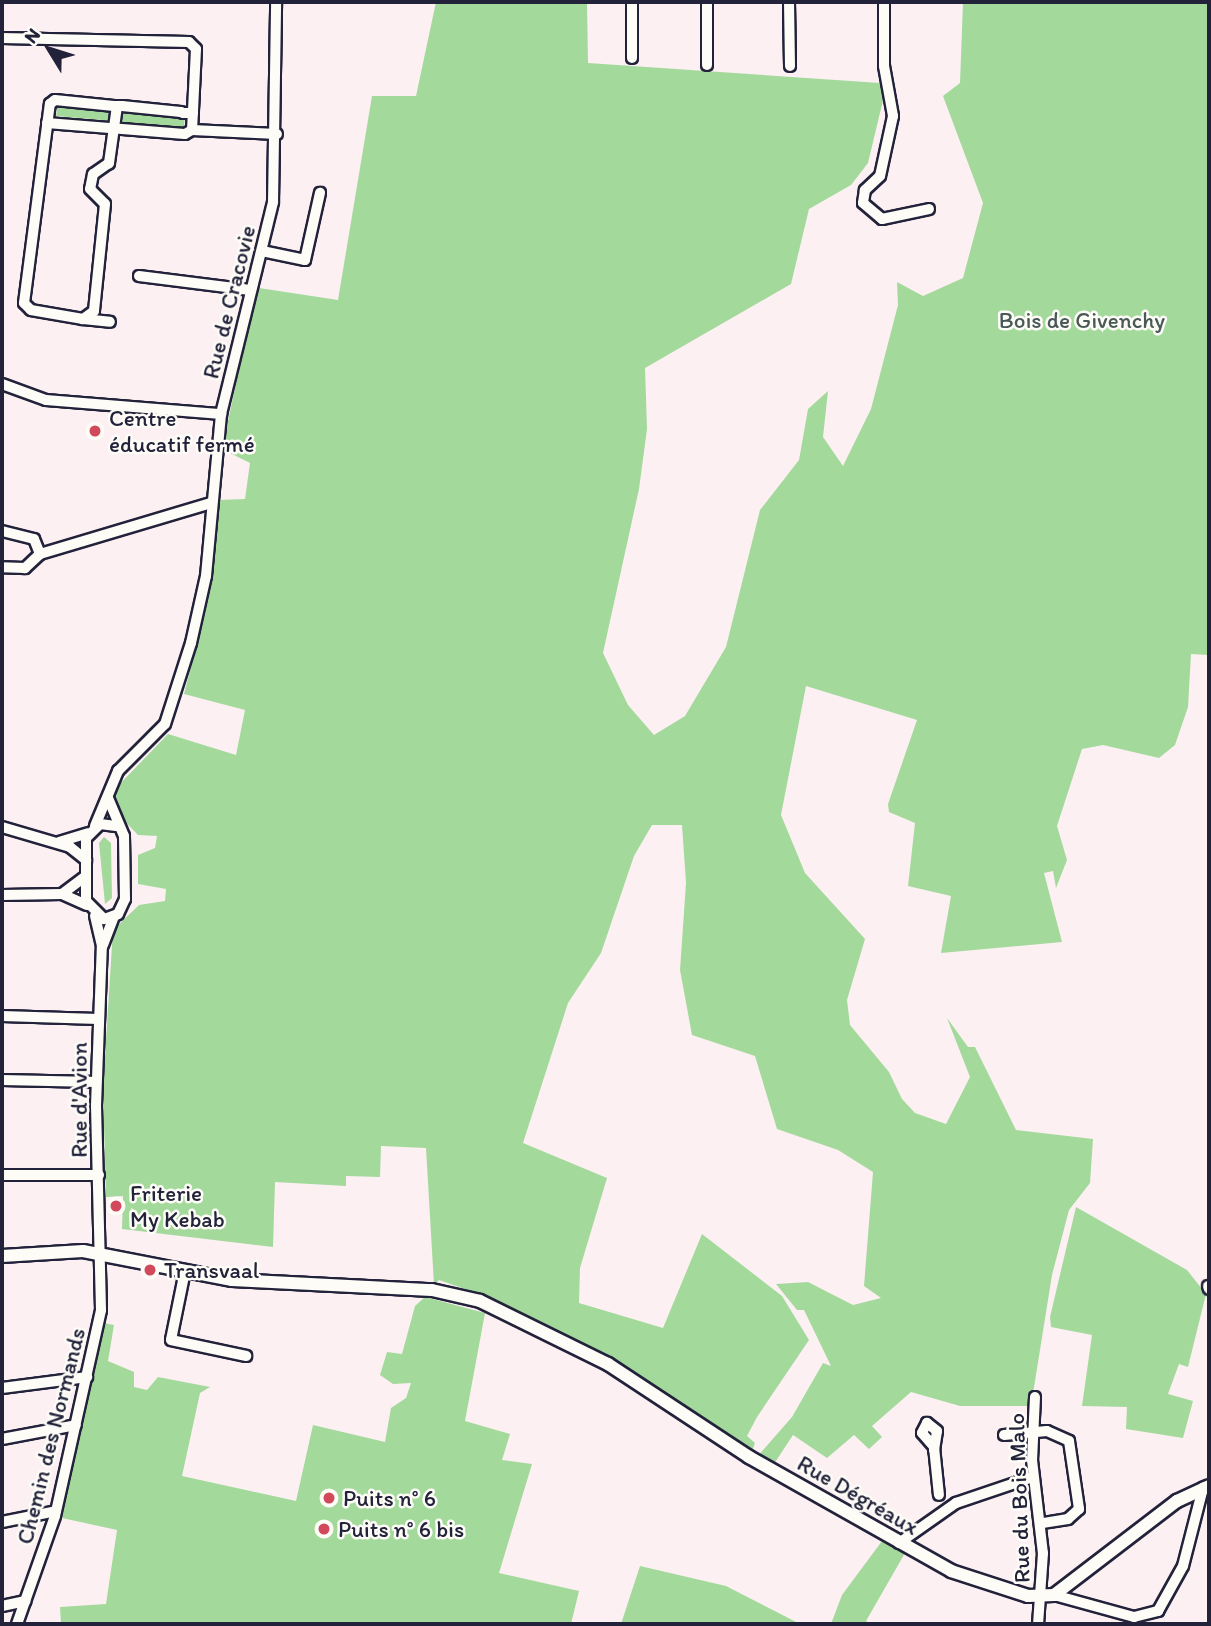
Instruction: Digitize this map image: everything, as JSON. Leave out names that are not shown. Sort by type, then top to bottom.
[{"type":"main road","name":"Rue Dégréaux","points":[[2,1255],[104,1254],[185,1272],[254,1283],[437,1290],[489,1304],[608,1364],[749,1457],[899,1543],[982,1585],[1041,1597],[1054,1595],[1206,1487]]},
{"type":"street","name":"Rue de Cracovie","points":[[86,905],[86,860],[91,830],[118,771],[165,724],[174,701],[206,576],[221,414],[250,290],[262,251],[277,134],[276,2]]},
{"type":"street","points":[[632,2],[632,58]]},
{"type":"street","points":[[707,2],[707,65]]},
{"type":"street","points":[[789,2],[790,66]]},
{"type":"street","points":[[884,2],[884,66],[893,89],[880,176],[865,190],[863,203],[881,219],[929,209]]},
{"type":"street","points":[[2,38],[189,42],[196,50],[192,130]]},
{"type":"street","points":[[110,323],[31,310],[24,303],[47,123],[55,100],[193,113]]},
{"type":"street","points":[[83,319],[94,311],[105,204],[90,189],[93,174],[109,163],[117,106]]},
{"type":"street","points":[[47,123],[113,130],[277,134]]},
{"type":"street","points":[[262,251],[305,260],[320,193]]},
{"type":"street","points":[[139,276],[250,290]]},
{"type":"street","points":[[2,384],[46,400],[221,414]]},
{"type":"street","points":[[2,567],[25,568],[40,554],[73,548],[211,503]]},
{"type":"street","points":[[2,531],[34,539],[40,554]]},
{"type":"street","points":[[54,843],[91,830],[116,826],[107,793]]},
{"type":"street","name":"Rue d'Avion","points":[[102,946],[114,916],[125,899],[124,836],[116,826]]},
{"type":"street","points":[[2,827],[54,843],[86,860]]},
{"type":"street","points":[[62,894],[86,876]]},
{"type":"street","points":[[2,895],[62,894],[86,905],[95,916],[114,916]]},
{"type":"street","name":"Rue d'Avion","points":[[95,916],[102,946],[96,1082],[104,1254]]},
{"type":"street","points":[[2,1016],[99,1019]]},
{"type":"street","points":[[2,1080],[96,1082]]},
{"type":"street","points":[[2,1175],[99,1175]]},
{"type":"street","name":"Chemin des Normands","points":[[17,1624],[56,1511],[87,1377],[104,1254]]},
{"type":"street","points":[[185,1272],[171,1340],[246,1356]]},
{"type":"street","points":[[2,1388],[87,1377]]},
{"type":"street","name":"Rue du Bois Malo","points":[[1035,1398],[1034,1477],[1042,1523],[1038,1624]]},
{"type":"street","points":[[2,1439],[76,1425]]},
{"type":"street","points":[[1004,1435],[1057,1433],[1069,1441],[1080,1505],[1073,1516],[1042,1523]]},
{"type":"street","points":[[934,1450],[939,1495]]},
{"type":"street","points":[[899,1543],[948,1507],[1034,1477]]},
{"type":"street","points":[[1054,1595],[1134,1617],[1158,1611],[1183,1566],[1206,1487]]},
{"type":"street","points":[[2,1522],[56,1511]]},
{"type":"street","points":[[2,1606],[25,1601]]},
{"type":"green space","name":"Bois de Givenchy","points":[[436,2],[587,2],[588,63],[880,83],[884,96],[868,163],[851,185],[809,209],[791,284],[645,368],[647,429],[639,489],[603,653],[628,705],[654,735],[685,716],[726,647],[760,510],[799,460],[808,409],[828,391],[823,437],[843,466],[871,409],[898,305],[897,282],[923,296],[963,278],[983,203],[943,96],[960,83],[963,2],[1209,2],[1209,655],[1191,654],[1188,707],[1175,745],[1159,758],[1103,745],[1082,749],[1057,826],[1067,860],[1056,888],[1053,871],[1044,873],[1062,942],[941,953],[951,896],[908,886],[915,823],[889,812],[888,804],[917,720],[806,686],[781,815],[805,873],[865,939],[847,1000],[850,1025],[889,1072],[902,1099],[915,1113],[946,1124],[970,1077],[947,1018],[968,1047],[975,1047],[1016,1130],[1093,1139],[1090,1183],[1069,1210],[1052,1275],[1031,1406],[960,1406],[911,1392],[872,1426],[882,1437],[869,1449],[854,1435],[827,1458],[793,1435],[772,1467],[757,1457],[792,1417],[823,1363],[831,1366],[804,1310],[797,1310],[776,1284],[808,1282],[853,1305],[881,1298],[864,1286],[873,1172],[838,1150],[777,1129],[755,1056],[692,1035],[680,970],[686,883],[682,825],[652,825],[634,856],[601,953],[568,1003],[523,1143],[607,1178],[580,1268],[579,1303],[663,1328],[702,1234],[782,1296],[809,1340],[747,1436],[755,1443],[751,1454],[547,1325],[479,1294],[439,1280],[434,1285],[426,1148],[381,1146],[380,1177],[346,1176],[346,1186],[275,1182],[273,1247],[122,1229],[123,1196],[106,1197],[103,1088],[113,930],[139,905],[165,901],[166,889],[138,884],[138,855],[155,848],[157,836],[138,835],[115,811],[115,789],[168,734],[236,755],[245,710],[184,694],[205,614],[218,500],[245,499],[250,463],[222,449],[252,309],[259,288],[338,300],[372,96],[416,96]]},
{"type":"green space","points":[[57,107],[109,112],[108,120],[56,116]]},
{"type":"green space","points":[[123,113],[185,119],[184,128],[122,122]]},
{"type":"green space","points":[[104,837],[111,843],[112,898],[105,904],[99,843]]},
{"type":"green space","points":[[1076,1207],[1187,1270],[1206,1294],[1188,1367],[1179,1364],[1168,1394],[1193,1401],[1183,1438],[1126,1429],[1127,1407],[1082,1406],[1092,1335],[1051,1327],[1050,1317]]},
{"type":"green space","points":[[425,1297],[485,1313],[465,1421],[510,1434],[502,1460],[532,1464],[499,1573],[579,1591],[571,1624],[61,1624],[60,1607],[106,1604],[117,1530],[62,1518],[103,1323],[114,1325],[108,1361],[134,1372],[134,1387],[147,1390],[158,1377],[210,1387],[200,1393],[182,1476],[296,1501],[313,1425],[385,1442],[391,1408],[406,1398],[411,1383],[393,1384],[380,1375],[387,1352],[402,1354],[415,1306]]},
{"type":"green space","points":[[882,1541],[905,1553],[866,1621],[871,1624],[831,1624],[842,1595]]},
{"type":"green space","points":[[640,1566],[726,1586],[800,1624],[621,1624]]},
{"type":"place","name":"Centre éducatif fermé","points":[[95,431]]},
{"type":"place","name":"Friterie My Kebab","points":[[116,1206]]},
{"type":"place","name":"Transvaal","points":[[150,1270]]},
{"type":"place","name":"Puits n° 6","points":[[329,1498]]},
{"type":"place","name":"Puits n° 6 bis","points":[[324,1529]]}]
